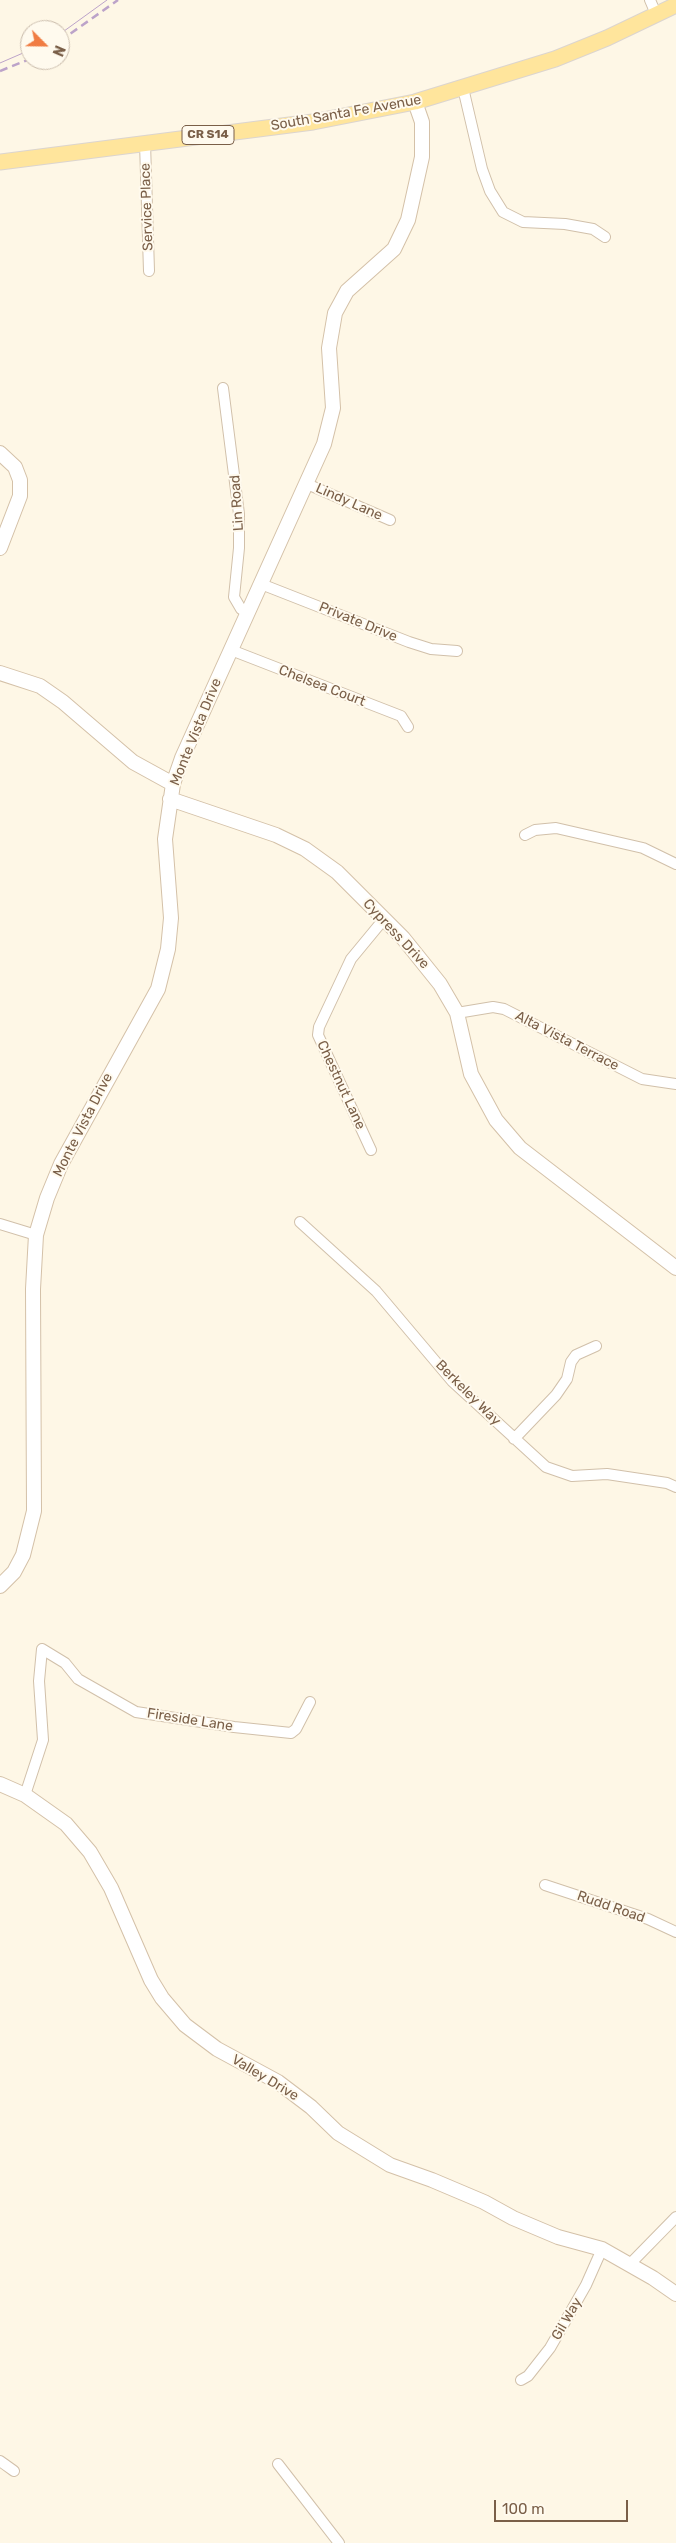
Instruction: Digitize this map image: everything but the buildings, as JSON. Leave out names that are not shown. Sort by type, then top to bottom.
[{"type":"main road","name":"South Santa Fe Avenue","points":[[0,162],[314,122],[415,102],[555,59],[676,5]]},
{"type":"main road","name":"Monte Vista Drive","points":[[0,1586],[14,1572],[23,1555],[34,1511],[32,1304],[36,1235],[47,1198],[61,1164],[158,989],[168,950],[171,918],[165,840],[173,784],[182,758],[307,484],[331,422],[333,408],[330,348],[335,313],[342,298],[353,285],[394,249],[402,235],[413,205],[422,157],[423,138],[422,122],[415,102]]},
{"type":"main road","points":[[0,453],[15,467],[20,480],[20,496],[0,548]]},
{"type":"main road","points":[[0,673],[40,686],[63,702],[133,762],[173,784]]},
{"type":"main road","name":"Cypress Drive","points":[[170,799],[268,832],[305,849],[337,872],[419,956],[440,984],[457,1013],[470,1074],[479,1092],[502,1127],[520,1148],[676,1268]]},
{"type":"main road","name":"Valley Drive","points":[[0,1784],[25,1795],[66,1824],[90,1852],[111,1888],[151,1980],[162,1998],[185,2025],[217,2049],[278,2082],[311,2107],[338,2133],[390,2165],[484,2202],[513,2218],[558,2237],[602,2249],[630,2264],[676,2294]]},
{"type":"street","points":[[650,0],[656,14]]},
{"type":"street","points":[[463,88],[482,170],[490,191],[503,212],[523,222],[565,224],[593,229],[605,237]]},
{"type":"street","name":"Service Place","points":[[145,143],[149,271]]},
{"type":"street","name":"Lin Road","points":[[224,388],[239,514],[239,548],[234,597],[241,609],[248,613]]},
{"type":"street","name":"Lindy Lane","points":[[307,484],[390,520]]},
{"type":"street","name":"Private Drive","points":[[261,584],[409,642],[431,649],[457,651]]},
{"type":"street","name":"Chelsea Court","points":[[231,650],[401,716],[408,727]]},
{"type":"street","points":[[525,835],[535,830],[556,828],[643,848],[676,864]]},
{"type":"street","name":"Chestnut Lane","points":[[371,1150],[318,1036],[318,1027],[350,959],[384,919]]},
{"type":"street","name":"Alta Vista Terrace","points":[[457,1013],[493,1007],[504,1009],[642,1079],[676,1084]]},
{"type":"street","name":"Berkeley Way","points":[[300,1222],[376,1291],[452,1381],[546,1467],[572,1476],[607,1474],[668,1483],[676,1487]]},
{"type":"street","points":[[0,1224],[36,1235]]},
{"type":"street","points":[[514,1439],[556,1395],[567,1378],[571,1362],[576,1355],[596,1346]]},
{"type":"street","name":"Fireside Lane","points":[[25,1795],[43,1740],[39,1681],[42,1649],[65,1663],[78,1678],[136,1712],[243,1728],[292,1733],[310,1702]]},
{"type":"street","name":"Rudd Road","points":[[545,1884],[648,1919],[676,1932]]},
{"type":"street","points":[[630,2264],[676,2217]]},
{"type":"street","name":"Gil Way","points":[[521,2380],[528,2376],[550,2348],[586,2285],[602,2249]]},
{"type":"street","points":[[0,2460],[14,2470]]},
{"type":"street","points":[[278,2464],[339,2543]]},
{"type":"tram line","points":[[70,27],[107,0]]},
{"type":"tram line","points":[[0,63],[20,54]]},
{"type":"railway","points":[[70,34],[118,0]]},
{"type":"railway","points":[[0,71],[20,63]]}]
